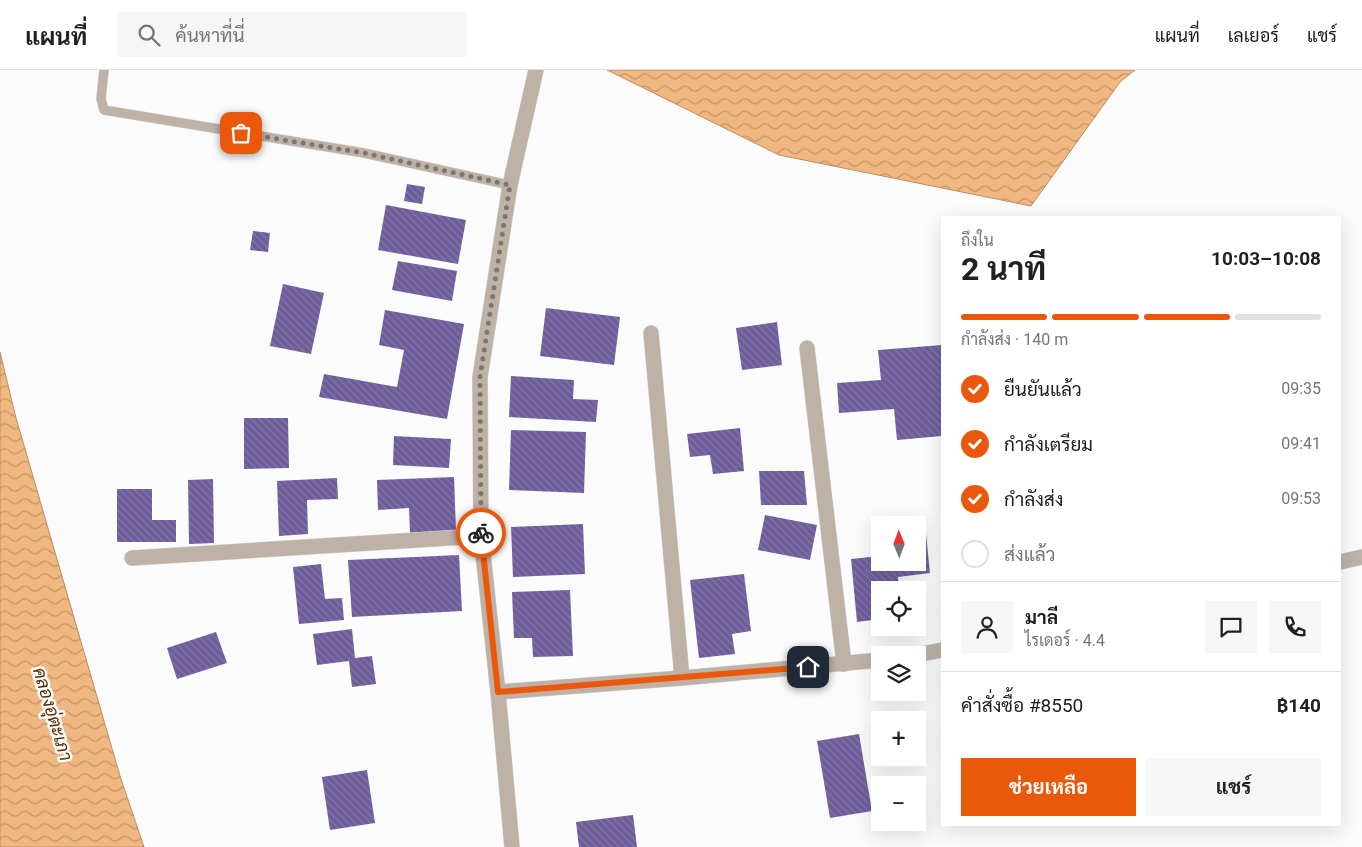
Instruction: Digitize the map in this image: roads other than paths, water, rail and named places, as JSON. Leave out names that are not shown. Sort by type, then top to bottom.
[{"type":"street","points":[[512,847],[481,536],[480,377],[510,185],[536,70]]},
{"type":"street","points":[[651,333],[682,678]]},
{"type":"street","points":[[807,348],[844,664]]},
{"type":"street","points":[[132,558],[481,536]]},
{"type":"street","points":[[1341,562],[1362,557]]},
{"type":"street","points":[[926,653],[941,650]]},
{"type":"street","points":[[498,692],[871,661]]},
{"type":"lane","points":[[104,70],[101,99],[104,110],[364,153],[510,185]]},
{"type":"water","points":[[607,70],[1135,70],[1120,82],[1031,206],[779,155]]},
{"type":"water","name":"คลองอุ่ตะเภา","points":[[0,352],[16,418],[120,776],[144,847],[0,847]]}]
